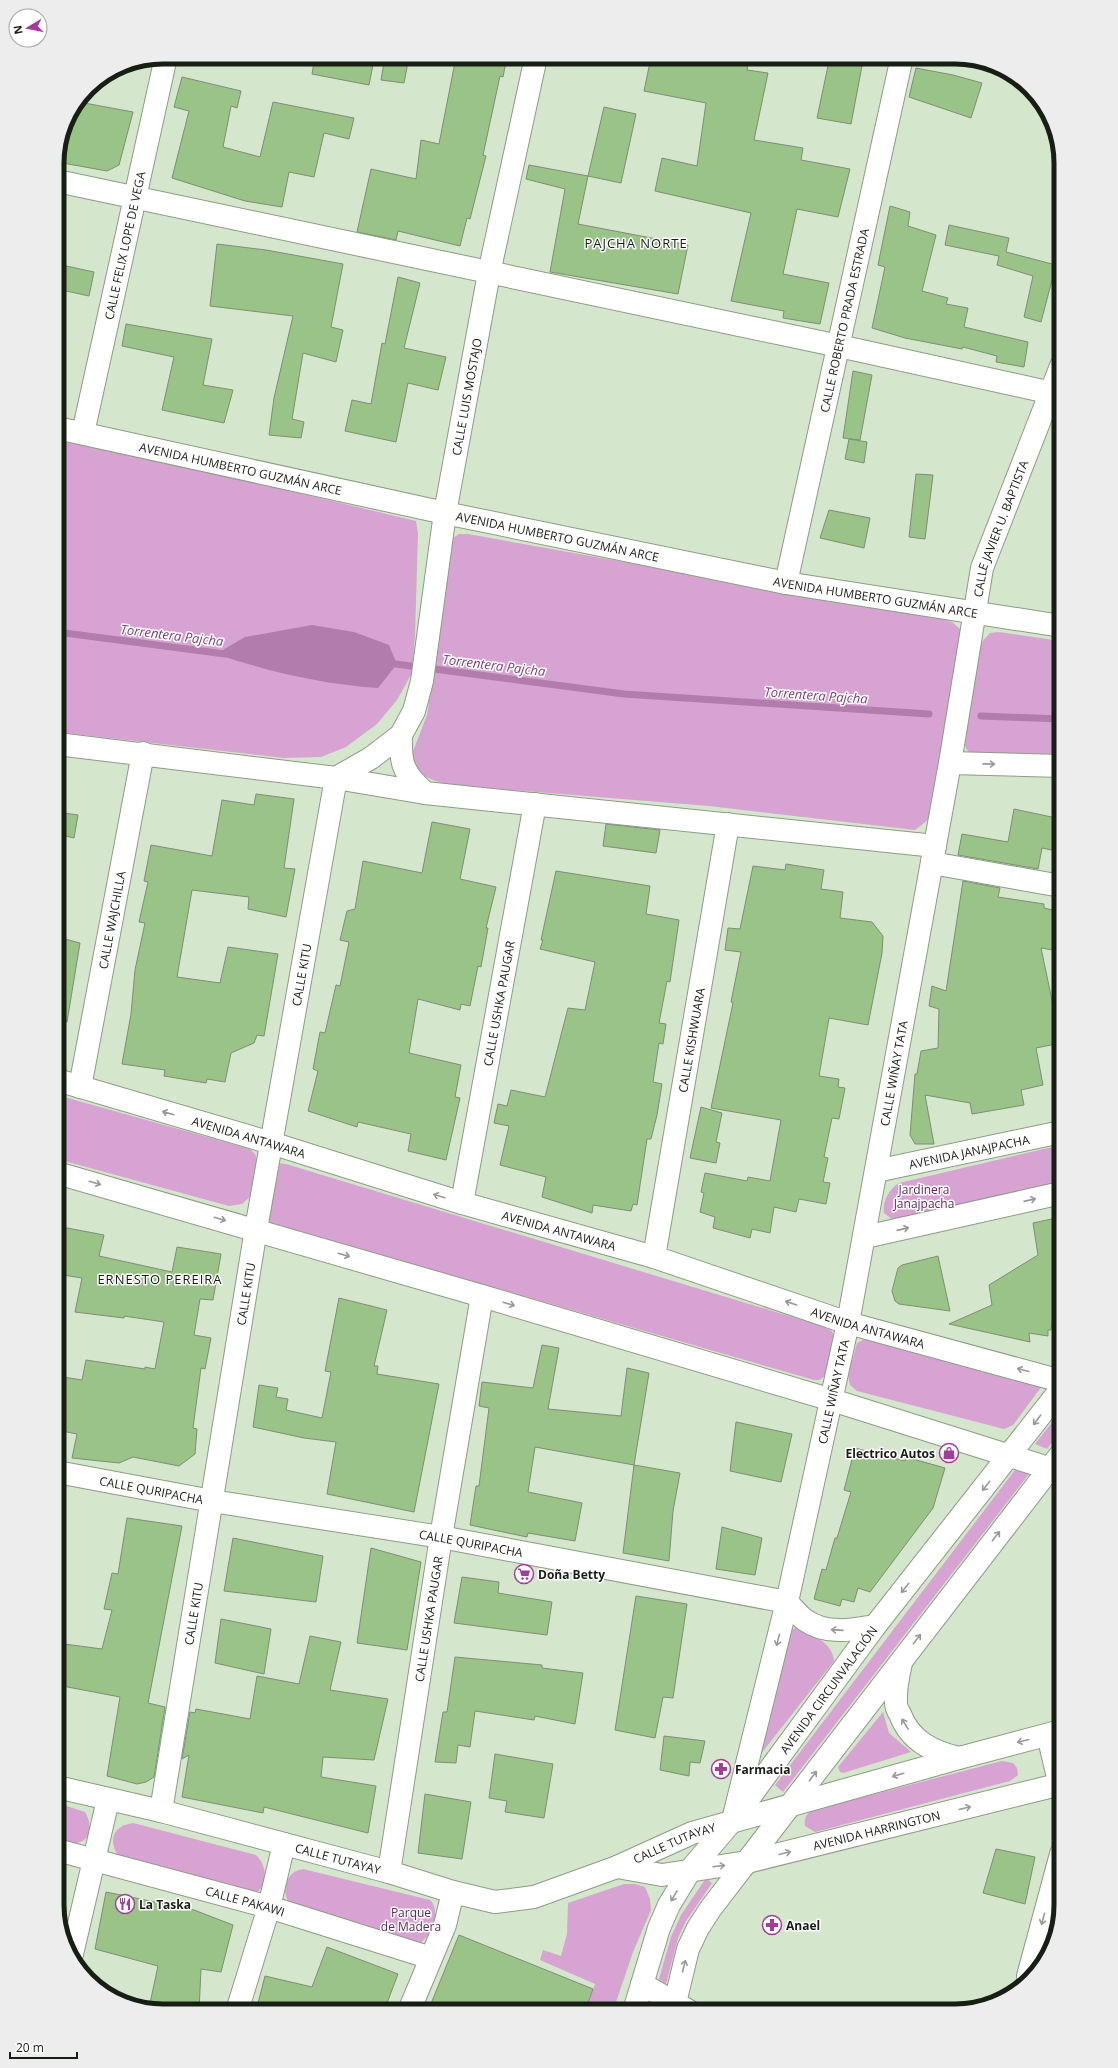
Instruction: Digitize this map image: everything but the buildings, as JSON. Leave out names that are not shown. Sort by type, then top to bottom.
[{"type":"main road","name":"CALLE FELIX LOPE DE VEGA","points":[[83,433],[164,64]]},
{"type":"main road","name":"CALLE LUIS MOSTAJO","points":[[336,778],[371,758],[400,735],[414,711],[422,681],[424,655],[445,513],[489,273],[534,64]]},
{"type":"main road","name":"CALLE ROBERTO PRADA ESTRADA","points":[[786,583],[900,64]]},
{"type":"main road","points":[[64,182],[839,346],[1054,394]]},
{"type":"main road","name":"CALLE JAVIER U. BAPTISTA","points":[[934,855],[982,568],[1054,399]]},
{"type":"main road","name":"AVENIDA HUMBERTO GUZMÁN ARCE","points":[[64,429],[445,513],[786,583],[1054,625]]},
{"type":"main road","points":[[400,735],[400,757],[409,778],[425,793]]},
{"type":"main road","points":[[64,745],[143,753],[336,778],[425,793],[728,824],[934,855],[1054,884]]},
{"type":"main road","name":"CALLE WAJCHILLA","points":[[80,1087],[143,753]]},
{"type":"main road","points":[[950,763],[1054,766]]},
{"type":"main road","name":"CALLE KITU","points":[[161,1812],[256,1229],[336,778]]},
{"type":"main road","name":"CALLE USHKA PAUGAR","points":[[462,1203],[535,804]]},
{"type":"main road","name":"CALLE KISHWUARA","points":[[654,1257],[728,824]]},
{"type":"main road","name":"CALLE WIÑAY TATA","points":[[732,1822],[787,1602],[832,1400],[865,1237],[934,855]]},
{"type":"main road","name":"AVENIDA ANTAWARA","points":[[64,1082],[271,1143],[462,1203],[654,1257],[848,1323],[1054,1379]]},
{"type":"main road","name":"AVENIDA JANAJPACHA","points":[[876,1172],[1054,1134]]},
{"type":"main road","points":[[64,1175],[256,1229],[482,1296],[832,1400],[1010,1456],[1054,1464]]},
{"type":"main road","points":[[865,1237],[1054,1195]]},
{"type":"main road","name":"CALLE USHKA PAUGAR","points":[[389,1872],[441,1537],[482,1296]]},
{"type":"main road","name":"AVENIDA CIRCUNVALACIÓN","points":[[636,2004],[659,1928],[669,1905],[691,1869],[732,1822],[876,1626],[1054,1398]]},
{"type":"main road","points":[[680,2004],[688,1949],[698,1928],[902,1659],[1054,1469]]},
{"type":"main road","name":"CALLE QURIPACHA","points":[[64,1473],[212,1501],[441,1537],[787,1602]]},
{"type":"main road","points":[[787,1602],[805,1620],[822,1628],[851,1630],[876,1626]]},
{"type":"main road","points":[[902,1659],[896,1682],[896,1704],[904,1724],[919,1742],[941,1754],[959,1758]]},
{"type":"main road","points":[[732,1822],[959,1758],[1054,1733]]},
{"type":"main road","name":"AVENIDA HARRINGTON","points":[[691,1869],[747,1862],[1054,1787]]},
{"type":"main road","name":"CALLE TUTAYAY","points":[[64,1789],[284,1844],[389,1872],[453,1892],[495,1902],[534,1897],[617,1867],[692,1833],[732,1822]]},
{"type":"main road","points":[[74,1947],[108,1800]]},
{"type":"main road","points":[[240,2004],[269,1906],[284,1844]]},
{"type":"main road","name":"CALLE PAKAWI","points":[[64,1852],[269,1906],[431,1958]]},
{"type":"main road","name":"CALLE TUTAYAY","points":[[617,1867],[662,1875],[691,1869]]},
{"type":"main road","points":[[1030,1970],[1054,1880]]},
{"type":"main road","points":[[413,2004],[444,1925],[453,1892]]},
{"type":"main road","points":[[642,1984],[673,2004]]},
{"type":"green space","points":[[64,437],[416,521],[418,534],[415,636],[412,673],[397,700],[377,724],[346,747],[321,757],[284,758],[64,733]]},
{"type":"green space","points":[[459,534],[468,534],[952,622],[960,629],[960,640],[929,819],[915,830],[709,806],[450,785],[435,781],[425,776],[418,768],[412,754],[427,715],[453,538]]},
{"type":"green space","points":[[998,632],[1054,640],[1054,754],[971,753],[967,750],[963,741],[981,643],[990,633]]},
{"type":"green space","points":[[64,1097],[250,1149],[255,1154],[258,1162],[252,1195],[242,1204],[229,1206],[64,1161]]},
{"type":"green space","name":"Jardinera Janajpacha","points":[[1054,1147],[1054,1184],[902,1221],[893,1220],[884,1213],[884,1205],[887,1196],[899,1183]]},
{"type":"green space","points":[[277,1163],[286,1164],[822,1326],[832,1331],[834,1337],[827,1375],[819,1380],[814,1380],[271,1223],[268,1220]]},
{"type":"green space","points":[[865,1339],[1042,1386],[1013,1425],[1004,1429],[857,1391],[850,1385],[848,1375],[857,1343]]},
{"type":"green space","points":[[1054,1420],[1054,1440],[1047,1449],[1035,1444]]},
{"type":"green space","points":[[1015,1470],[1029,1474],[783,1792],[775,1785]]},
{"type":"green space","points":[[797,1627],[815,1636],[826,1644],[833,1654],[834,1661],[760,1755],[790,1631]]},
{"type":"green space","points":[[883,1712],[889,1733],[911,1752],[843,1773],[840,1772],[838,1767]]},
{"type":"green space","points":[[1002,1761],[1013,1763],[1017,1768],[1018,1775],[1010,1781],[815,1832],[805,1826],[806,1816],[813,1810]]},
{"type":"green space","points":[[64,1805],[85,1812],[90,1826],[90,1831],[86,1839],[82,1842],[64,1840]]},
{"type":"green space","points":[[133,1823],[256,1855],[264,1868],[265,1879],[263,1884],[257,1892],[120,1859],[114,1847],[114,1836],[116,1831],[120,1828]]},
{"type":"green space","name":"Parque de Madera","points":[[303,1869],[430,1900],[435,1911],[433,1925],[427,1937],[417,1944],[291,1904],[288,1901],[285,1890],[287,1882],[294,1873]]},
{"type":"green space","points":[[706,1878],[712,1883],[686,1921],[678,1938],[666,1984],[659,1979],[671,1937],[681,1915]]},
{"type":"green space","points":[[624,1884],[635,1884],[645,1887],[650,1899],[651,1910],[633,1952],[615,2004],[588,2004],[595,1984],[540,1960],[543,1950],[561,1956],[567,1934],[568,1903]]},
{"type":"shaded area","points":[[312,625],[354,632],[389,645],[397,664],[378,688],[336,684],[276,672],[216,654],[245,637]]},
{"type":"waterway","name":"Torrentera Pajcha","points":[[64,633],[225,654]]},
{"type":"waterway","name":"Torrentera Pajcha","points":[[388,663],[624,694],[929,714]]},
{"type":"waterway","name":"Torrentera Pajcha","points":[[981,716],[1054,719]]},
{"type":"place","name":"Electrico Autos","points":[[949,1453]]},
{"type":"place","name":"Doña Betty","points":[[524,1574]]},
{"type":"place","name":"Farmacia","points":[[721,1769]]},
{"type":"place","name":"La Taska","points":[[125,1904]]},
{"type":"place","name":"Anael","points":[[772,1925]]},
{"type":"district","name":"PAJCHA NORTE","points":[[636,243]]},
{"type":"district","name":"ERNESTO PEREIRA","points":[[160,1279]]}]
